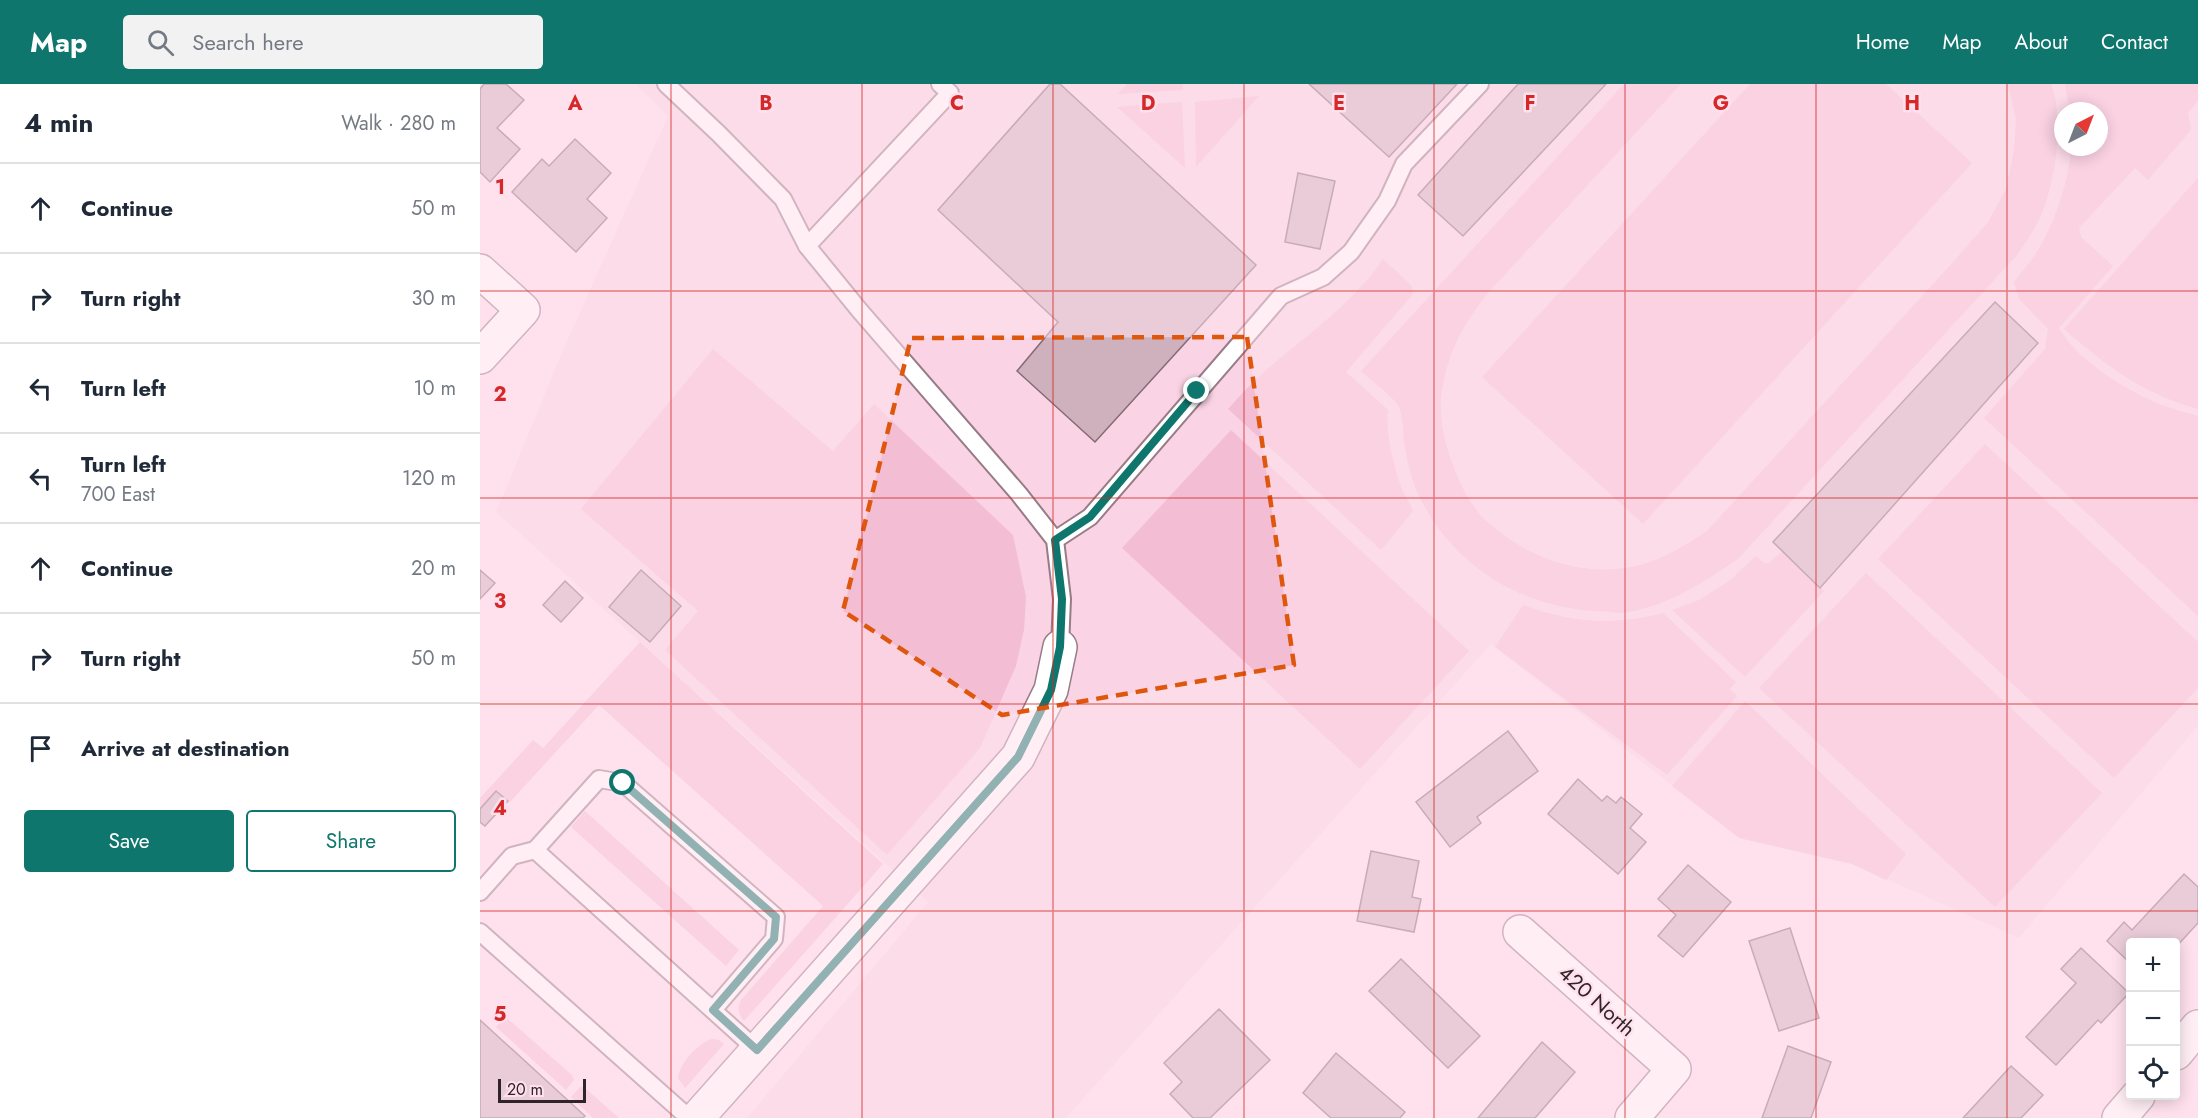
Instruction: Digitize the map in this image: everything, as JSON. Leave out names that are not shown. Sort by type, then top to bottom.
[{"type":"street","points":[[480,271],[523,310],[480,357]]},
{"type":"street","points":[[697,1118],[1018,757],[1051,690],[1060,647]]},
{"type":"street","name":"420 North","points":[[1520,932],[1674,1070],[1632,1118]]},
{"type":"street","points":[[2180,1047],[2198,1027]]},
{"type":"street","points":[[2119,1118],[2134,1100]]},
{"type":"lane","points":[[666,84],[783,199],[807,246],[860,311],[1019,494],[1055,540],[1062,599],[1060,647]]},
{"type":"lane","points":[[1055,540],[1090,517],[1281,296],[1323,277],[1351,252],[1387,201],[1404,164],[1480,84]]},
{"type":"lane","points":[[807,246],[950,87]]},
{"type":"lane","points":[[480,892],[512,856],[535,850],[599,779],[623,783],[776,917],[774,939],[713,1010]]},
{"type":"lane","points":[[535,850],[757,1050]]},
{"type":"lane","points":[[480,932],[689,1118]]},
{"type":"highlighted area","points":[[1247,337],[1294,665],[1002,715],[843,611],[911,338]]},
{"type":"shaded area","points":[[635,84],[2198,84],[2198,726],[2019,938],[1852,864],[1739,838],[1491,644],[1066,1118],[747,1118],[928,902],[496,512],[563,350],[668,116]]},
{"type":"shaded area","points":[[1127,84],[1183,84],[1183,90],[1118,94]]},
{"type":"shaded area","points":[[1624,84],[1681,84],[1486,295],[1456,343],[1443,383],[1441,398],[1442,423],[1450,457],[1465,492],[1487,522],[1530,551],[1547,559],[1583,568],[1621,569],[1658,559],[1676,551],[1708,530],[1988,222],[2006,189],[2014,151],[2016,119],[2008,84],[2051,84],[2055,102],[2056,156],[2053,173],[2044,208],[2036,226],[2018,254],[1738,559],[1699,584],[1658,604],[1620,613],[1569,608],[1543,602],[1518,592],[1494,580],[1473,564],[1436,525],[1418,495],[1408,465],[1402,418],[1398,405],[1361,371]]},
{"type":"shaded area","points":[[1750,84],[1886,84],[1972,163],[1643,524],[1482,377]]},
{"type":"shaded area","points":[[2065,84],[2198,84],[2198,101],[2188,113],[2191,130],[2148,180],[2135,168],[2079,228],[2081,237],[2113,266],[2059,328],[2077,351],[2104,374],[2149,400],[2198,416],[2198,616],[1984,418],[2045,349],[2048,329],[2019,299],[2014,282],[2043,242],[2055,216],[2068,173],[2070,156],[2108,156],[2108,102],[2068,102]]},
{"type":"shaded area","points":[[1259,96],[1196,167],[1195,102]]},
{"type":"shaded area","points":[[1182,102],[1185,168],[1117,107]]},
{"type":"shaded area","points":[[2198,178],[2198,409],[2142,387],[2111,367],[2064,329]]},
{"type":"shaded area","points":[[1383,259],[1411,285],[1413,294],[1346,372],[1388,410],[1389,440],[1393,461],[1402,489],[1413,511],[1381,550],[1228,409],[1258,377],[1342,306]]},
{"type":"shaded area","points":[[713,349],[833,451],[874,404],[1013,535],[1026,597],[1024,630],[1016,666],[980,748],[887,855],[665,650],[698,611],[581,509]]},
{"type":"shaded area","points":[[1231,430],[1469,651],[1360,769],[1122,548]]},
{"type":"shaded area","points":[[1985,444],[2198,642],[2198,688],[2114,778],[1878,559]]},
{"type":"shaded area","points":[[1783,551],[1824,591],[1745,677],[1672,610],[1699,600],[1729,581],[1756,556],[1764,563],[1769,563]]},
{"type":"shaded area","points":[[1866,573],[2102,793],[1995,907],[1759,688]]},
{"type":"shaded area","points":[[1523,605],[1558,616],[1592,621],[1626,620],[1663,613],[1736,682],[1730,689],[1737,696],[1667,775],[1495,647]]},
{"type":"shaded area","points":[[640,642],[883,864],[744,1021],[739,1011],[741,1000],[823,906],[599,705],[510,802],[496,790],[480,809],[480,798],[533,740],[543,748]]},
{"type":"shaded area","points":[[1745,701],[1906,854],[1886,880],[1852,864],[1739,838],[1672,786]]},
{"type":"shaded area","points":[[585,811],[739,950],[726,966],[571,827]]},
{"type":"shaded area","points":[[507,1018],[572,1075],[574,1080],[566,1090],[496,1027]]},
{"type":"shaded area","points":[[712,1039],[724,1044],[685,1088],[678,1078],[679,1072],[695,1049]]},
{"type":"shaded area","points":[[580,1087],[584,1087],[619,1118],[593,1118],[571,1097]]},
{"type":"building","points":[[484,84],[506,84],[524,100],[497,128],[520,149],[490,182],[480,172],[480,89]]},
{"type":"building","points":[[1050,84],[1060,84],[1256,265],[1095,442],[1017,371],[1058,322],[938,210]]},
{"type":"building","points":[[1309,84],[1457,84],[1389,157]]},
{"type":"building","points":[[1518,84],[1606,84],[1463,236],[1418,195]]},
{"type":"building","points":[[575,139],[611,173],[587,199],[607,218],[576,252],[512,192],[542,159],[549,166]]},
{"type":"building","points":[[1298,173],[1335,181],[1320,249],[1285,242]]},
{"type":"building","points":[[1995,302],[2038,343],[1820,588],[1773,542]]},
{"type":"building","points":[[480,570],[495,583],[480,599]]},
{"type":"building","points":[[641,570],[681,606],[650,642],[609,607]]},
{"type":"building","points":[[565,581],[583,598],[561,622],[543,605]]},
{"type":"building","points":[[1508,731],[1538,771],[1477,817],[1481,823],[1450,847],[1416,802]]},
{"type":"building","points":[[1578,779],[1602,801],[1607,796],[1616,803],[1621,797],[1642,814],[1630,828],[1646,842],[1618,874],[1548,814]]},
{"type":"building","points":[[496,791],[508,801],[485,826],[480,822],[480,809]]},
{"type":"building","points":[[1371,851],[1419,861],[1412,897],[1421,899],[1414,932],[1357,921]]},
{"type":"building","points":[[1688,865],[1731,902],[1683,957],[1658,936],[1676,915],[1658,899]]},
{"type":"building","points":[[2184,874],[2198,887],[2198,923],[2180,943],[2180,938],[2126,938],[2126,959],[2107,941],[2124,922],[2132,930]]},
{"type":"building","points":[[1790,928],[1819,1018],[1779,1031],[1749,941]]},
{"type":"building","points":[[2081,948],[2126,990],[2126,996],[2101,1023],[2098,1020],[2056,1065],[2026,1037],[2076,983],[2061,969]]},
{"type":"building","points":[[1401,959],[1480,1036],[1448,1068],[1369,991]]},
{"type":"building","points":[[1219,1009],[1270,1060],[1210,1118],[1193,1118],[1170,1094],[1182,1082],[1164,1063]]},
{"type":"building","points":[[480,1020],[585,1116],[583,1118],[480,1118]]},
{"type":"building","points":[[1542,1042],[1575,1072],[1535,1118],[1478,1118]]},
{"type":"building","points":[[1788,1046],[1831,1062],[1811,1118],[1762,1118]]},
{"type":"building","points":[[1336,1053],[1405,1112],[1400,1118],[1331,1118],[1303,1093]]},
{"type":"building","points":[[2011,1066],[2043,1095],[2021,1118],[1963,1118]]},
{"type":"route","points":[[623,783],[776,917],[774,939],[713,1010],[757,1050],[1018,757],[1051,690],[1060,647],[1062,599],[1055,540],[1090,517],[1197,391]]}]
